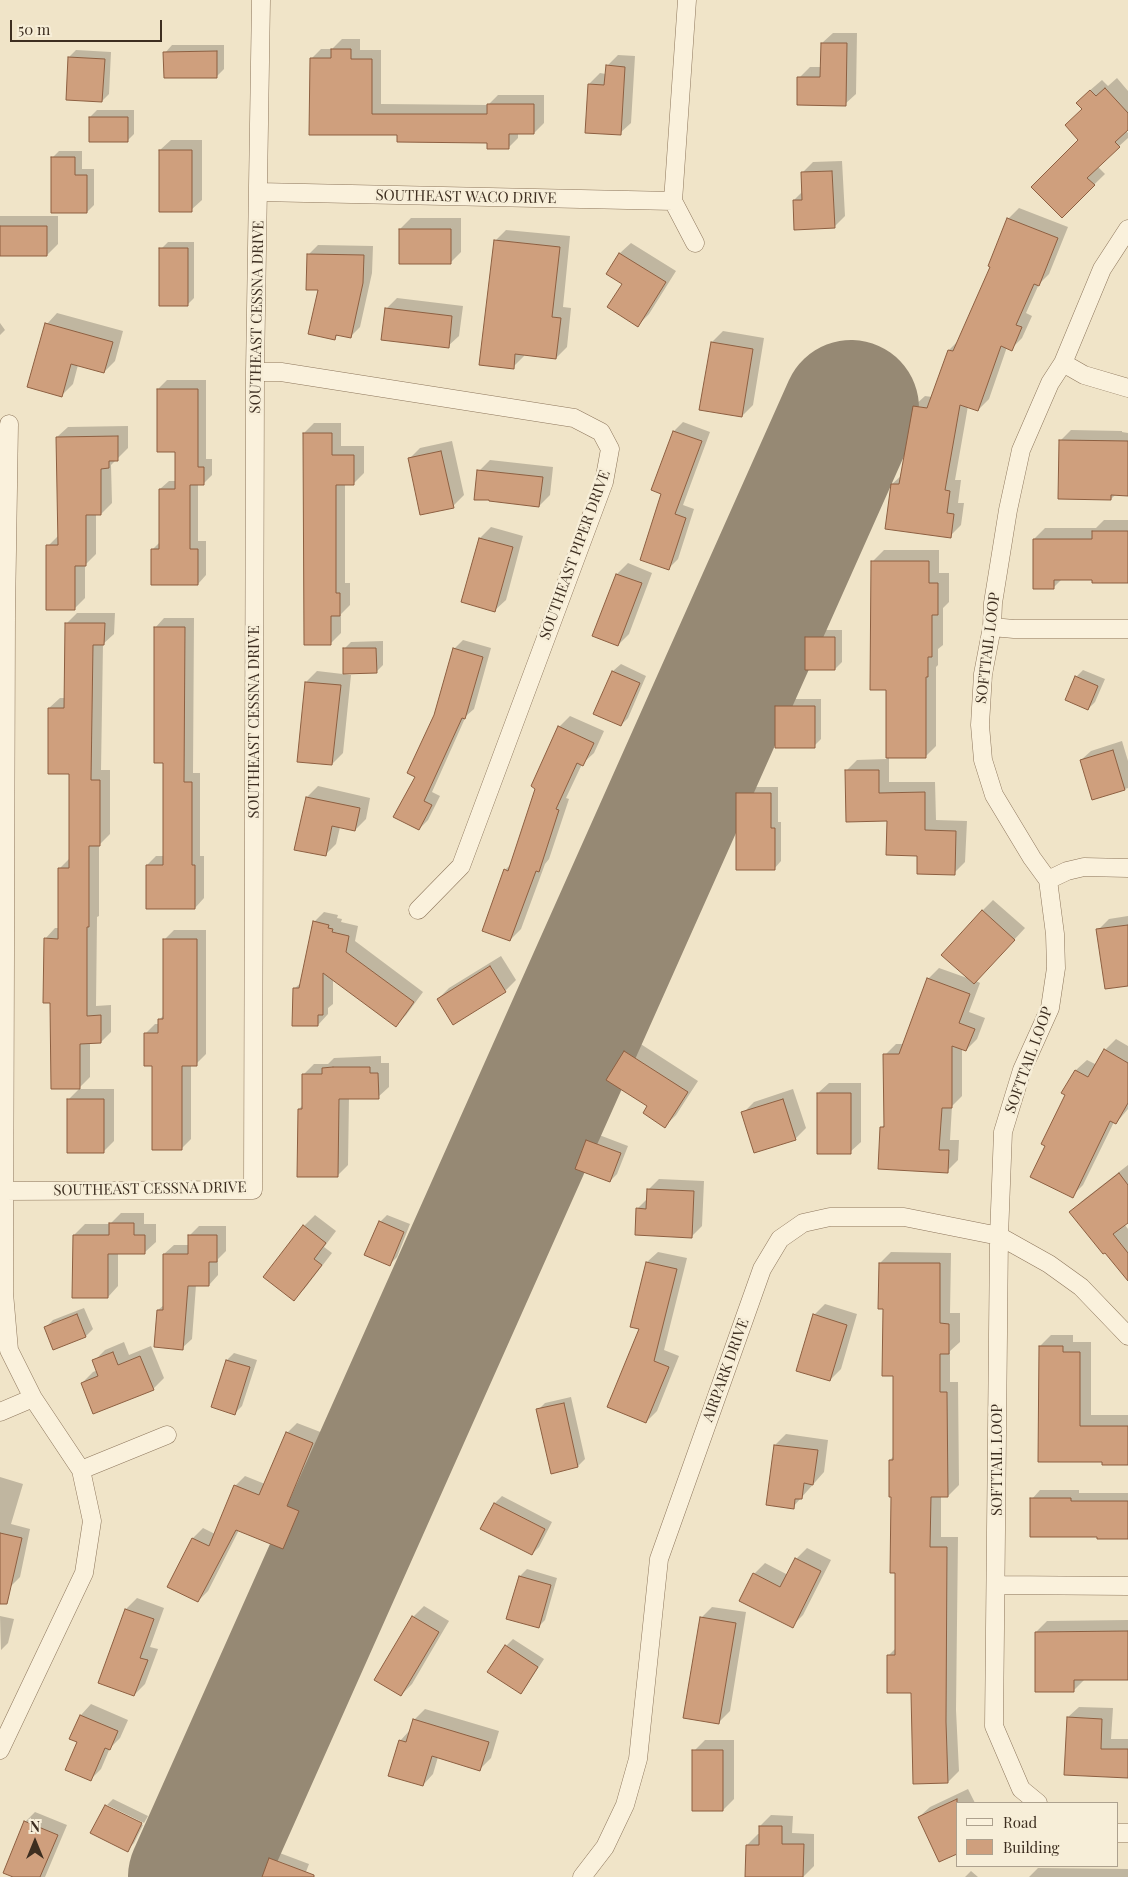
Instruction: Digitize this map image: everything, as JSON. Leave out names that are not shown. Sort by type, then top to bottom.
[{"type":"street","name":"SOUTHEAST CESSNA DRIVE","points":[[2,1191],[253,1190],[255,372],[261,0]]},
{"type":"street","points":[[687,0],[672,201],[695,243]]},
{"type":"street","name":"SOUTHEAST WACO DRIVE","points":[[259,192],[672,201]]},
{"type":"street","name":"SOFTTAIL LOOP","points":[[1037,1802],[1021,1789],[994,1726],[999,1236],[1004,1132],[1022,1070],[1050,1008],[1056,968],[1055,934],[1048,880],[1032,858],[994,794],[982,760],[981,700],[983,674],[992,627],[993,603],[1008,510],[1021,450],[1050,383],[1063,363],[1102,269],[1128,229]]},
{"type":"street","points":[[1063,363],[1084,376],[1128,388]]},
{"type":"street","name":"SOUTHEAST PIPER DRIVE","points":[[255,372],[281,372],[574,418],[601,432],[610,450],[604,482],[461,866],[418,910]]},
{"type":"street","points":[[0,1750],[84,1573],[92,1521],[82,1470],[32,1398],[9,1350],[4,1293],[2,1191],[3,613],[9,424]]},
{"type":"street","points":[[992,627],[1014,629],[1128,629]]},
{"type":"street","points":[[1048,880],[1084,867],[1128,868]]},
{"type":"street","name":"AIRPARK DRIVE","points":[[582,1877],[605,1847],[621,1814],[638,1760],[659,1559],[762,1269],[780,1239],[802,1223],[839,1217],[904,1217],[999,1236],[1048,1264],[1081,1287],[1128,1336]]},
{"type":"street","points":[[0,1412],[32,1398]]},
{"type":"street","points":[[82,1470],[167,1435]]},
{"type":"street","points":[[996,1585],[1128,1586]]},
{"type":"building","points":[[821,43],[847,43],[846,106],[797,105],[797,77],[820,77]]},
{"type":"building","points":[[331,49],[351,49],[351,59],[372,59],[372,114],[487,114],[487,104],[534,104],[534,134],[509,134],[509,149],[487,149],[487,143],[397,142],[397,135],[309,135],[310,58],[331,58]]},
{"type":"building","points":[[217,51],[217,78],[164,78],[163,52]]},
{"type":"building","points":[[68,57],[105,59],[102,102],[66,100]]},
{"type":"building","points":[[606,65],[625,67],[621,135],[585,133],[588,84],[604,85]]},
{"type":"building","points":[[1105,88],[1128,113],[1128,130],[1115,142],[1120,147],[1087,178],[1095,185],[1062,218],[1031,187],[1078,140],[1065,125],[1082,109],[1076,103],[1090,90],[1096,96]]},
{"type":"building","points":[[89,117],[128,117],[128,142],[89,142]]},
{"type":"building","points":[[159,150],[192,150],[192,212],[159,212]]},
{"type":"building","points":[[51,157],[75,157],[75,175],[87,175],[87,213],[51,213]]},
{"type":"building","points":[[832,171],[835,228],[794,230],[793,200],[802,200],[801,172]]},
{"type":"building","points":[[1007,218],[1058,238],[1039,286],[1034,284],[1016,325],[1022,327],[1012,351],[1001,346],[978,411],[960,405],[945,490],[950,491],[947,513],[954,514],[951,538],[885,529],[891,484],[899,484],[913,406],[927,408],[948,350],[953,351],[990,267],[988,266]]},
{"type":"building","points":[[0,226],[47,226],[47,256],[0,256]]},
{"type":"building","points":[[399,229],[451,229],[451,264],[399,264]]},
{"type":"building","points":[[494,240],[560,247],[552,317],[561,318],[556,359],[515,354],[514,369],[479,365]]},
{"type":"building","points":[[159,248],[188,248],[188,306],[159,306]]},
{"type":"building","points":[[619,253],[666,282],[638,327],[607,307],[622,284],[606,274]]},
{"type":"building","points":[[307,254],[364,255],[363,283],[351,338],[336,335],[335,340],[308,334],[318,290],[306,290]]},
{"type":"building","points":[[385,308],[452,316],[449,348],[381,340]]},
{"type":"building","points":[[45,323],[113,342],[104,373],[71,364],[62,397],[27,387]]},
{"type":"building","points":[[711,342],[753,349],[742,417],[699,410]]},
{"type":"building","points":[[157,389],[198,389],[198,467],[204,467],[204,485],[190,485],[190,549],[198,549],[198,585],[151,585],[151,549],[159,549],[159,489],[175,489],[175,452],[157,452]]},
{"type":"building","points":[[673,431],[702,441],[675,514],[686,518],[669,570],[640,560],[661,494],[651,490]]},
{"type":"building","points":[[303,433],[332,433],[332,455],[354,455],[354,485],[336,485],[336,593],[340,593],[340,616],[331,616],[331,645],[304,645]]},
{"type":"building","points":[[118,436],[118,461],[109,461],[109,468],[101,469],[101,515],[86,515],[86,566],[75,566],[75,610],[46,610],[46,545],[58,545],[56,437]]},
{"type":"building","points":[[1059,440],[1128,441],[1128,496],[1111,495],[1111,500],[1058,499]]},
{"type":"building","points":[[441,451],[454,508],[420,515],[408,458]]},
{"type":"building","points":[[477,470],[543,477],[539,507],[489,500],[474,500]]},
{"type":"building","points":[[1092,531],[1128,531],[1128,583],[1092,583],[1092,580],[1054,580],[1054,589],[1033,589],[1033,539],[1092,539]]},
{"type":"building","points":[[479,538],[513,547],[495,612],[461,602]]},
{"type":"building","points":[[871,561],[929,561],[929,583],[938,583],[938,615],[932,615],[932,657],[928,657],[928,677],[926,677],[926,758],[886,758],[886,690],[870,690]]},
{"type":"building","points":[[616,574],[642,583],[618,646],[592,636]]},
{"type":"building","points":[[65,623],[105,623],[104,645],[93,645],[91,780],[100,780],[100,846],[89,846],[89,927],[87,927],[87,1016],[101,1015],[101,1043],[80,1044],[80,1089],[51,1089],[50,1003],[43,1003],[44,938],[58,939],[58,868],[69,868],[69,774],[48,774],[48,708],[64,708]]},
{"type":"building","points":[[154,627],[185,627],[184,782],[192,782],[192,865],[195,865],[195,909],[146,909],[146,865],[163,865],[163,763],[154,763]]},
{"type":"building","points":[[805,637],[835,637],[835,670],[805,670]]},
{"type":"building","points":[[343,648],[376,648],[377,673],[343,674]]},
{"type":"building","points":[[453,648],[483,657],[465,719],[462,718],[424,801],[432,805],[419,830],[393,817],[415,777],[407,773],[434,715]]},
{"type":"building","points":[[612,671],[640,683],[621,726],[593,714]]},
{"type":"building","points":[[1075,676],[1098,686],[1088,710],[1065,700]]},
{"type":"building","points":[[305,682],[341,685],[332,765],[297,762]]},
{"type":"building","points":[[775,706],[815,706],[815,748],[775,748]]},
{"type":"building","points":[[558,726],[594,743],[583,766],[577,763],[556,809],[559,810],[539,872],[536,871],[510,941],[482,931],[504,869],[508,871],[535,789],[531,786]]},
{"type":"building","points":[[1113,750],[1125,790],[1092,800],[1080,760]]},
{"type":"building","points":[[845,770],[879,770],[879,793],[925,792],[925,830],[956,831],[955,875],[917,874],[917,856],[886,855],[887,821],[846,822]]},
{"type":"building","points":[[736,793],[771,793],[771,828],[775,828],[775,870],[736,870]]},
{"type":"building","points":[[306,797],[360,808],[355,831],[332,826],[326,856],[294,850]]},
{"type":"building","points":[[982,910],[1015,940],[974,984],[941,955]]},
{"type":"building","points":[[313,921],[329,925],[328,928],[333,929],[332,932],[349,936],[346,952],[414,1002],[396,1027],[323,973],[323,1015],[318,1015],[318,1026],[292,1026],[293,988],[299,988]]},
{"type":"building","points":[[1128,925],[1128,986],[1105,989],[1096,929]]},
{"type":"building","points":[[163,939],[197,939],[197,1066],[182,1066],[182,1150],[152,1150],[152,1066],[144,1066],[144,1033],[158,1033],[158,1019],[163,1019]]},
{"type":"building","points":[[490,966],[506,992],[453,1025],[437,999]]},
{"type":"building","points":[[927,978],[970,994],[959,1023],[975,1029],[966,1051],[952,1046],[952,1108],[942,1108],[939,1150],[949,1150],[948,1173],[878,1169],[880,1127],[884,1127],[883,1054],[899,1054]]},
{"type":"building","points":[[1104,1049],[1128,1063],[1128,1103],[1116,1124],[1110,1121],[1073,1198],[1030,1177],[1045,1146],[1041,1144],[1065,1095],[1061,1093],[1075,1070],[1088,1077]]},
{"type":"building","points":[[624,1051],[688,1092],[665,1128],[643,1113],[647,1106],[606,1080]]},
{"type":"building","points":[[370,1067],[370,1073],[378,1073],[379,1099],[339,1099],[338,1177],[297,1177],[298,1109],[302,1109],[302,1074],[322,1074],[322,1068]]},
{"type":"building","points":[[817,1093],[851,1093],[851,1154],[817,1154]]},
{"type":"building","points":[[67,1099],[104,1099],[104,1153],[67,1153]]},
{"type":"building","points":[[783,1099],[796,1140],[754,1153],[741,1112]]},
{"type":"building","points":[[586,1140],[621,1153],[610,1182],[575,1169]]},
{"type":"building","points":[[1119,1173],[1128,1185],[1128,1223],[1113,1234],[1128,1253],[1128,1281],[1069,1212]]},
{"type":"building","points":[[647,1189],[694,1191],[692,1238],[635,1235],[636,1208],[646,1209]]},
{"type":"building","points":[[379,1221],[404,1232],[390,1266],[364,1255]]},
{"type":"building","points":[[109,1223],[134,1223],[134,1235],[145,1235],[145,1254],[108,1254],[108,1298],[72,1298],[73,1235],[109,1235]]},
{"type":"building","points":[[303,1225],[326,1243],[314,1259],[322,1265],[294,1301],[263,1277]]},
{"type":"building","points":[[188,1235],[217,1235],[217,1262],[209,1262],[209,1286],[188,1286],[183,1350],[154,1347],[157,1310],[163,1310],[163,1254],[188,1254]]},
{"type":"building","points":[[646,1262],[677,1269],[654,1361],[669,1367],[646,1423],[607,1407],[639,1329],[630,1327]]},
{"type":"building","points":[[879,1263],[940,1263],[940,1323],[949,1324],[949,1354],[940,1354],[940,1392],[947,1392],[948,1497],[931,1497],[930,1547],[947,1547],[946,1722],[948,1783],[913,1784],[911,1693],[887,1693],[887,1655],[895,1655],[895,1573],[890,1573],[891,1497],[889,1497],[889,1460],[893,1460],[893,1376],[882,1376],[883,1309],[878,1309]]},
{"type":"building","points":[[77,1314],[86,1337],[53,1350],[44,1327]]},
{"type":"building","points":[[813,1314],[847,1325],[830,1381],[796,1371]]},
{"type":"building","points":[[1039,1346],[1063,1346],[1063,1352],[1080,1352],[1080,1426],[1128,1426],[1128,1465],[1102,1465],[1102,1462],[1038,1462]]},
{"type":"building","points":[[113,1352],[118,1365],[140,1356],[154,1390],[93,1414],[81,1383],[98,1376],[92,1360]]},
{"type":"building","points":[[226,1360],[250,1367],[235,1415],[211,1407]]},
{"type":"building","points":[[564,1403],[578,1467],[551,1474],[536,1409]]},
{"type":"building","points":[[286,1432],[313,1443],[287,1506],[299,1511],[283,1549],[236,1530],[198,1602],[167,1587],[192,1538],[209,1546],[234,1485],[259,1495]]},
{"type":"building","points":[[774,1445],[818,1450],[813,1485],[804,1483],[802,1499],[795,1499],[794,1509],[766,1505]]},
{"type":"building","points":[[1030,1498],[1071,1498],[1071,1501],[1128,1501],[1128,1539],[1030,1537]]},
{"type":"building","points":[[494,1503],[545,1529],[532,1555],[480,1529]]},
{"type":"building","points":[[0,1533],[22,1538],[7,1604],[0,1604]]},
{"type":"building","points":[[795,1558],[821,1571],[793,1628],[739,1601],[753,1573],[780,1587]]},
{"type":"building","points":[[519,1576],[551,1585],[539,1628],[506,1619]]},
{"type":"building","points":[[125,1609],[154,1619],[140,1658],[148,1660],[134,1696],[98,1683]]},
{"type":"building","points":[[412,1616],[439,1632],[401,1696],[374,1680]]},
{"type":"building","points":[[700,1617],[736,1623],[719,1724],[683,1718]]},
{"type":"building","points":[[1128,1631],[1128,1680],[1074,1680],[1074,1692],[1035,1692],[1035,1632]]},
{"type":"building","points":[[505,1645],[538,1667],[521,1694],[487,1672]]},
{"type":"building","points":[[80,1715],[118,1731],[110,1750],[105,1748],[91,1781],[65,1770],[77,1742],[69,1739]]},
{"type":"building","points":[[1067,1717],[1102,1719],[1101,1749],[1128,1749],[1128,1778],[1064,1775]]},
{"type":"building","points":[[413,1719],[489,1742],[480,1771],[432,1756],[423,1786],[388,1776],[399,1740],[406,1742]]},
{"type":"building","points":[[692,1750],[723,1750],[723,1811],[692,1811]]},
{"type":"building","points":[[957,1799],[956,1854],[939,1862],[918,1817]]},
{"type":"building","points":[[105,1805],[142,1823],[128,1852],[90,1833]]},
{"type":"building","points":[[24,1821],[58,1835],[40,1877],[13,1877],[3,1873]]},
{"type":"building","points":[[759,1826],[782,1826],[782,1844],[804,1844],[803,1877],[745,1877],[746,1845],[759,1845]]},
{"type":"building","points":[[269,1858],[314,1875],[314,1877],[262,1877]]},
{"type":"runway","points":[[196,1877],[851,408]]}]
